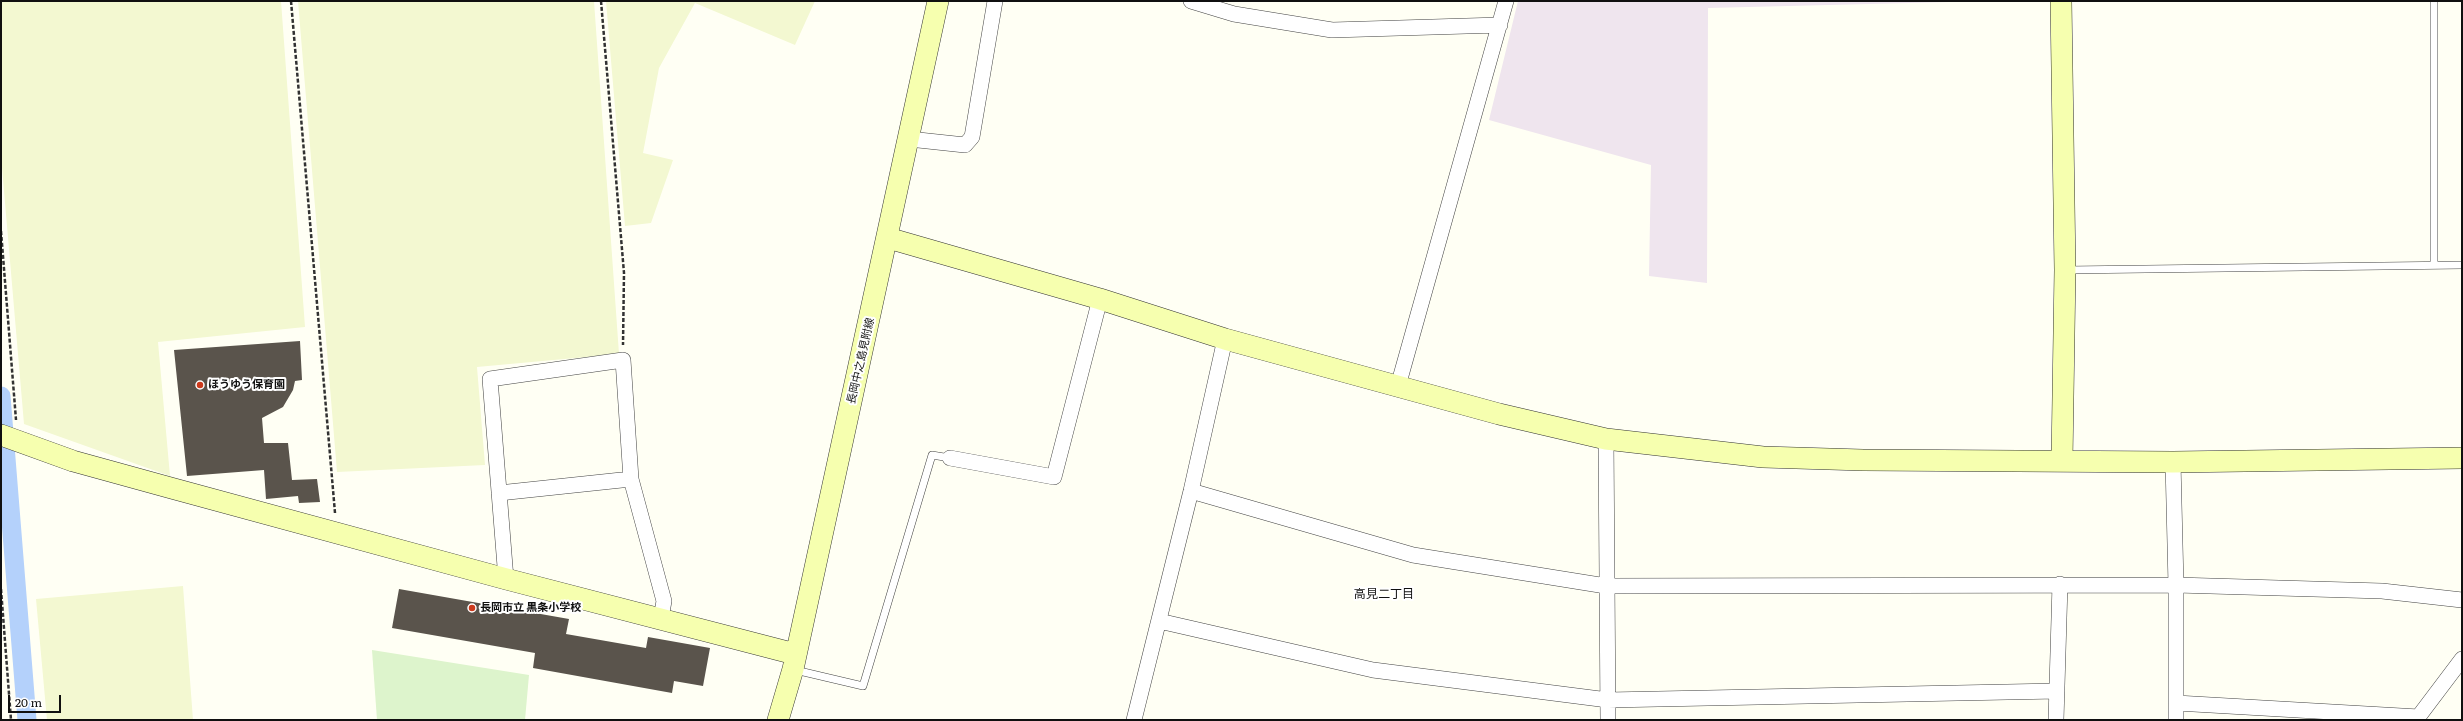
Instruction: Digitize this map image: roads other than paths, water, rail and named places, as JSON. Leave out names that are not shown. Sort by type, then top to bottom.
[{"type":"street","name":"長岡中之島見附線","points":[[778,720],[794,662],[888,238],[938,1]]},
{"type":"street","points":[[909,140],[965,145],[972,137],[995,1]]},
{"type":"street","points":[[1191,1],[1234,14],[1332,30],[1500,25]]},
{"type":"street","points":[[1398,386],[1506,1]]},
{"type":"street","points":[[2061,1],[2065,270],[2062,460]]},
{"type":"street","points":[[888,238],[1100,299],[1225,339],[1499,414],[1606,439],[1763,457],[2173,462],[2462,458]]},
{"type":"street","points":[[950,458],[1054,477],[1100,299]]},
{"type":"street","points":[[1134,720],[1191,491],[1225,339]]},
{"type":"street","points":[[506,579],[490,379],[623,360],[632,479],[664,601],[661,618]]},
{"type":"street","points":[[9,438],[73,461],[506,579],[661,618],[794,662]]},
{"type":"street","points":[[1606,439],[1608,720]]},
{"type":"street","points":[[2173,462],[2176,585],[2176,720]]},
{"type":"street","points":[[499,493],[632,479]]},
{"type":"street","points":[[1191,491],[1414,555],[1606,586],[2060,584],[2176,585],[2382,591],[2462,600]]},
{"type":"street","points":[[2056,720],[2060,584]]},
{"type":"street","points":[[1159,621],[1373,670],[1608,700],[2057,691]]},
{"type":"street","points":[[2176,703],[2417,718],[2462,659]]},
{"type":"lane","points":[[2434,1],[2434,264]]},
{"type":"lane","points":[[2065,270],[2434,264],[2462,265]]},
{"type":"lane","points":[[794,662],[863,686],[932,455],[950,458]]},
{"type":"waterway","points":[[1,396],[27,720]]},
{"type":"place","name":"ほうゆう保育園","points":[[200,385]]},
{"type":"place","name":"長岡市立 黒条小学校","points":[[472,608]]},
{"type":"district","name":"高見二丁目","points":[[1384,594]]}]
